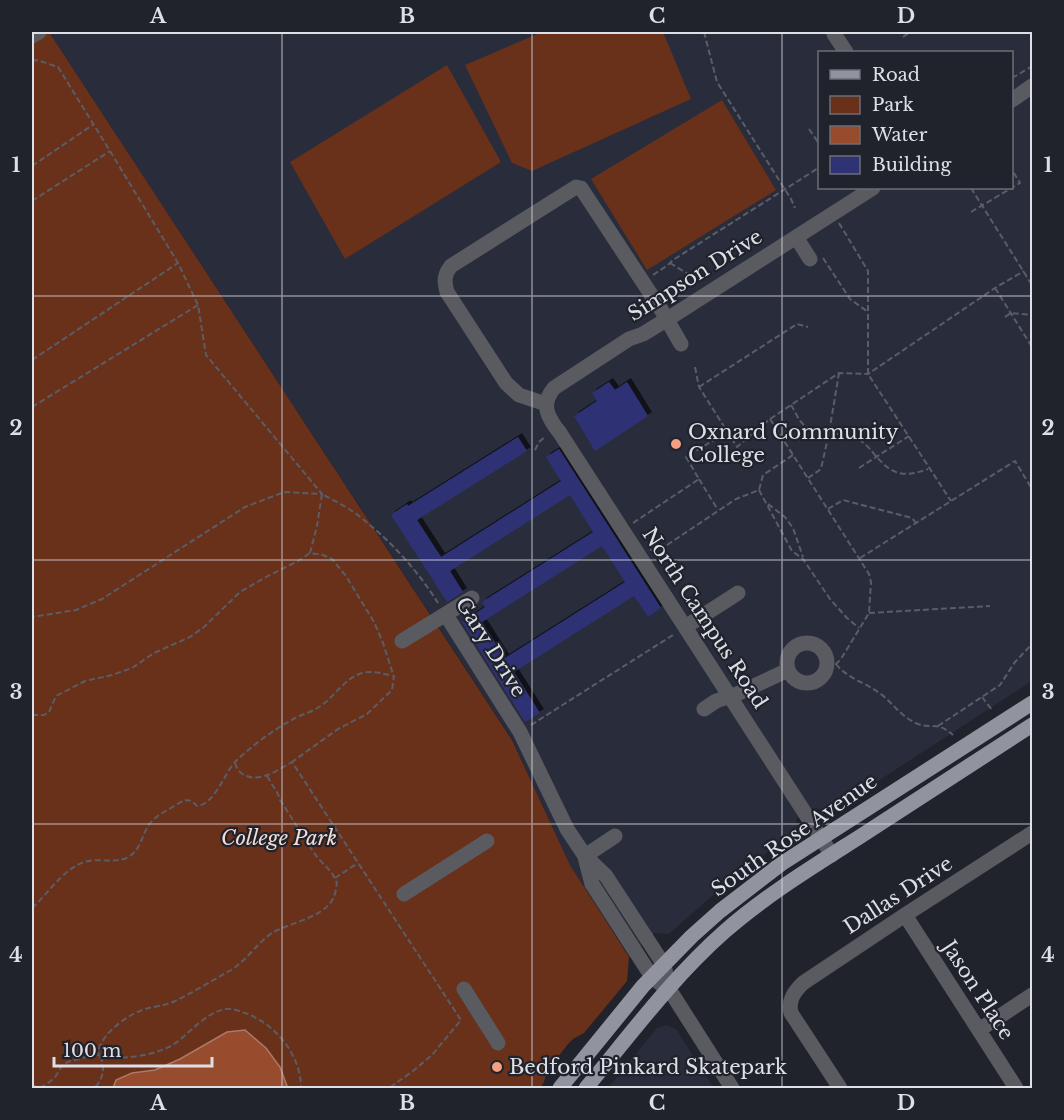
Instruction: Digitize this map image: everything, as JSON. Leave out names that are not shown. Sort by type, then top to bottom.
[{"type":"main road","name":"South Rose Avenue","points":[[560,1089],[652,977],[720,911],[781,864],[1032,703]]},
{"type":"main road","name":"South Rose Avenue","points":[[586,1089],[652,1007],[723,933],[786,885],[1032,725]]},
{"type":"street","points":[[32,36],[39,32]]},
{"type":"street","points":[[834,33],[845,51]]},
{"type":"street","points":[[1013,99],[1032,86]]},
{"type":"street","points":[[546,404],[519,396],[506,383],[447,292],[444,282],[451,266],[576,187],[580,188],[681,344]]},
{"type":"street","name":"Simpson Drive","points":[[546,404],[548,395],[554,388],[629,339],[667,320],[871,189]]},
{"type":"street","points":[[796,237],[814,254]]},
{"type":"street","name":"North Campus Road","points":[[546,404],[550,420],[679,631],[730,696],[832,855]]},
{"type":"street","points":[[679,631],[738,593]]},
{"type":"street","points":[[402,641],[472,598]]},
{"type":"street","name":"Gary Drive","points":[[446,615],[520,732],[567,829],[585,856],[606,876],[664,965],[669,989],[732,1089]]},
{"type":"street","points":[[809,643],[815,645],[831,662],[825,673],[815,682],[802,683],[791,676],[787,663],[791,651],[796,646],[809,643]]},
{"type":"street","points":[[704,709],[716,701],[737,694],[788,670]]},
{"type":"street","name":"Dallas Drive","points":[[840,1089],[791,1013],[791,998],[796,989],[1032,833]]},
{"type":"street","points":[[585,856],[615,836]]},
{"type":"street","points":[[404,894],[487,841]]},
{"type":"street","name":"Gary Drive","points":[[585,856],[592,884],[652,977],[669,989]]},
{"type":"street","name":"Jason Place","points":[[905,915],[1016,1089]]},
{"type":"street","points":[[464,989],[498,1043]]},
{"type":"street","points":[[979,1030],[1032,995]]},
{"type":"path","points":[[704,32],[717,82],[795,208]]},
{"type":"path","points":[[903,37],[910,32]]},
{"type":"path","points":[[32,61],[37,60],[58,67],[178,263],[198,304],[206,355],[322,494]]},
{"type":"path","points":[[1013,77],[1031,67]]},
{"type":"path","points":[[32,166],[94,124]]},
{"type":"path","points":[[809,129],[818,143]]},
{"type":"path","points":[[32,201],[110,151]]},
{"type":"path","points":[[642,282],[818,168]]},
{"type":"path","points":[[1013,173],[1020,183],[1013,187]]},
{"type":"path","points":[[971,189],[1032,285]]},
{"type":"path","points":[[971,212],[1010,189]]},
{"type":"path","points":[[833,213],[868,271],[868,374],[951,501]]},
{"type":"path","points":[[814,254],[850,300],[868,312]]},
{"type":"path","points":[[32,360],[178,263]]},
{"type":"path","points":[[670,263],[688,274]]},
{"type":"path","points":[[695,367],[699,387],[737,447],[770,419],[839,373],[868,374],[1024,270]]},
{"type":"path","points":[[995,288],[1032,344]]},
{"type":"path","points":[[32,407],[198,304]]},
{"type":"path","points":[[1005,317],[1011,313],[1032,315]]},
{"type":"path","points":[[699,387],[797,324],[808,327]]},
{"type":"path","points":[[808,478],[821,469],[839,373]]},
{"type":"path","points":[[791,405],[802,424],[809,428],[856,438],[868,447],[886,468],[898,474],[909,474],[929,468]]},
{"type":"path","points":[[770,419],[869,574],[871,582],[869,613],[841,659],[831,662]]},
{"type":"path","points":[[718,511],[686,457],[727,432]]},
{"type":"path","points":[[535,450],[539,442],[549,435]]},
{"type":"path","points":[[859,468],[909,436]]},
{"type":"path","points":[[794,455],[763,475],[759,490],[792,551],[804,559]]},
{"type":"path","points":[[860,558],[1015,460],[1032,489]]},
{"type":"path","points":[[630,525],[699,479]]},
{"type":"path","points":[[647,551],[664,547],[736,499],[759,490]]},
{"type":"path","points":[[32,617],[76,610],[102,599],[245,507],[284,492],[322,494]]},
{"type":"path","points":[[310,553],[322,494]]},
{"type":"path","name":"Gary Drive","points":[[322,494],[354,513],[396,548],[430,590],[446,615]]},
{"type":"path","points":[[828,509],[843,500],[912,518],[916,523]]},
{"type":"path","points":[[765,502],[785,517],[793,528],[804,559],[830,599],[859,628]]},
{"type":"path","points":[[32,715],[44,716],[50,712],[56,696],[85,681],[132,668],[154,653],[190,637],[204,627],[240,592],[310,553],[332,559],[346,576],[384,643],[394,676],[392,690],[367,714],[338,729],[267,777],[249,776],[240,772],[235,763]]},
{"type":"path","points":[[869,613],[990,606]]},
{"type":"path","points":[[520,732],[679,631]]},
{"type":"path","points":[[938,726],[1000,685],[1016,662],[1032,645]]},
{"type":"path","points":[[831,662],[843,672],[879,692],[903,716],[921,725],[938,726],[953,735]]},
{"type":"path","points":[[32,908],[74,867],[86,861],[121,860],[138,848],[148,826],[159,816],[184,800],[192,801],[197,806],[209,800],[235,763],[269,734],[291,720],[320,707],[347,681],[361,674],[375,672],[394,676]]},
{"type":"path","points":[[982,697],[992,710]]},
{"type":"path","points":[[292,762],[461,1020],[432,1054],[389,1089]]},
{"type":"path","points":[[93,1089],[100,1080],[103,1070],[98,1055],[100,1043],[129,1016],[141,1010],[164,1006],[194,992],[234,968],[265,938],[325,909],[333,898],[337,888],[335,878],[311,848],[267,777]]},
{"type":"path","points":[[335,878],[359,863]]},
{"type":"path","points":[[32,1085],[40,1088],[67,1063],[91,1055],[116,1058],[159,1051],[177,1042],[208,1016],[232,1009],[254,1017],[275,1032],[286,1044],[294,1057],[302,1089]]},
{"type":"shaded area","name":"Oxnard Community College","points":[[49,32],[1032,32],[1032,681],[832,811],[813,808],[796,819],[797,828],[791,836],[737,874],[669,934],[654,933],[629,957],[570,865],[512,739]]},
{"type":"shaded area","points":[[667,1025],[676,1029],[714,1088],[608,1088],[657,1028]]},
{"type":"green space","name":"College Park","points":[[49,32],[512,740],[570,865],[629,957],[627,981],[584,1033],[568,1044],[547,1071],[540,1088],[32,1088],[32,43]]},
{"type":"green space","points":[[542,32],[663,32],[691,99],[532,171],[512,163],[465,65]]},
{"type":"green space","points":[[447,65],[501,162],[345,259],[290,162]]},
{"type":"green space","points":[[722,100],[776,190],[647,270],[591,179]]},
{"type":"water","points":[[245,1030],[266,1048],[280,1067],[286,1088],[113,1088],[116,1080],[132,1073],[155,1070],[180,1059],[227,1032]]},
{"type":"building","points":[[609,382],[615,390],[627,382],[648,416],[595,451],[574,416],[597,401],[592,393]]},
{"type":"building","points":[[518,437],[527,451],[417,520],[441,557],[561,481],[546,457],[559,449],[661,608],[648,617],[634,596],[514,672],[540,713],[525,722],[462,622],[485,607],[482,602],[593,532],[570,495],[450,571],[463,592],[447,602],[391,515],[407,504],[408,506]],"holes":[[[602,546],[625,582],[505,658],[482,622]]]},
{"type":"place","name":"Oxnard Community College","points":[[676,444]]},
{"type":"place","name":"Bedford Pinkard Skatepark","points":[[497,1067]]}]
